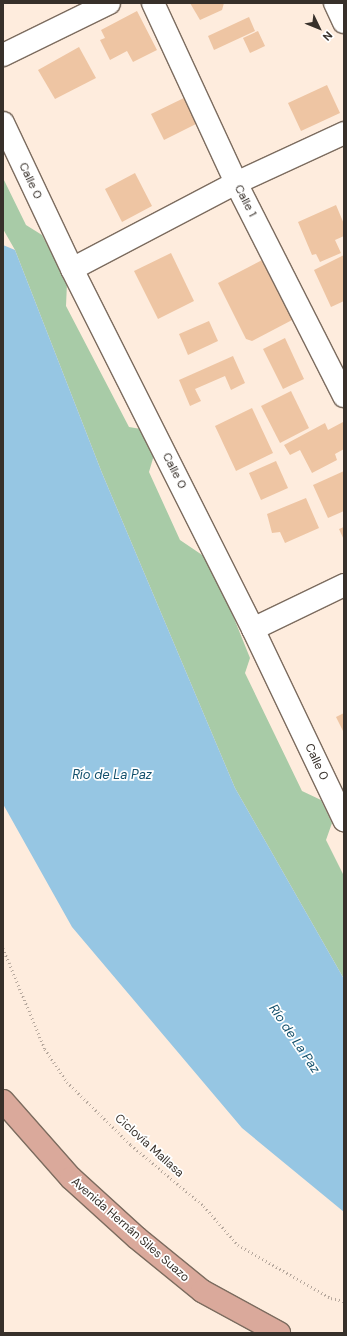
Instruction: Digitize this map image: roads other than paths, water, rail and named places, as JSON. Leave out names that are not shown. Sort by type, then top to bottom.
[{"type":"main road","name":"Avenida Hernán Siles Suazo","points":[[3,1101],[70,1178],[137,1238],[202,1291],[279,1333]]},
{"type":"street","points":[[3,56],[109,3]]},
{"type":"street","name":"Calle 1","points":[[153,3],[236,183],[344,396]]},
{"type":"street","points":[[335,3],[344,22]]},
{"type":"street","name":"Calle 0","points":[[3,123],[72,269],[253,629],[344,820]]},
{"type":"street","points":[[72,269],[236,183],[344,133]]},
{"type":"street","points":[[253,629],[344,585]]},
{"type":"water","name":"Río de La Paz","points":[[3,245],[15,250],[102,473],[235,788],[344,979],[344,1212],[242,1128],[72,927],[3,804]]}]
